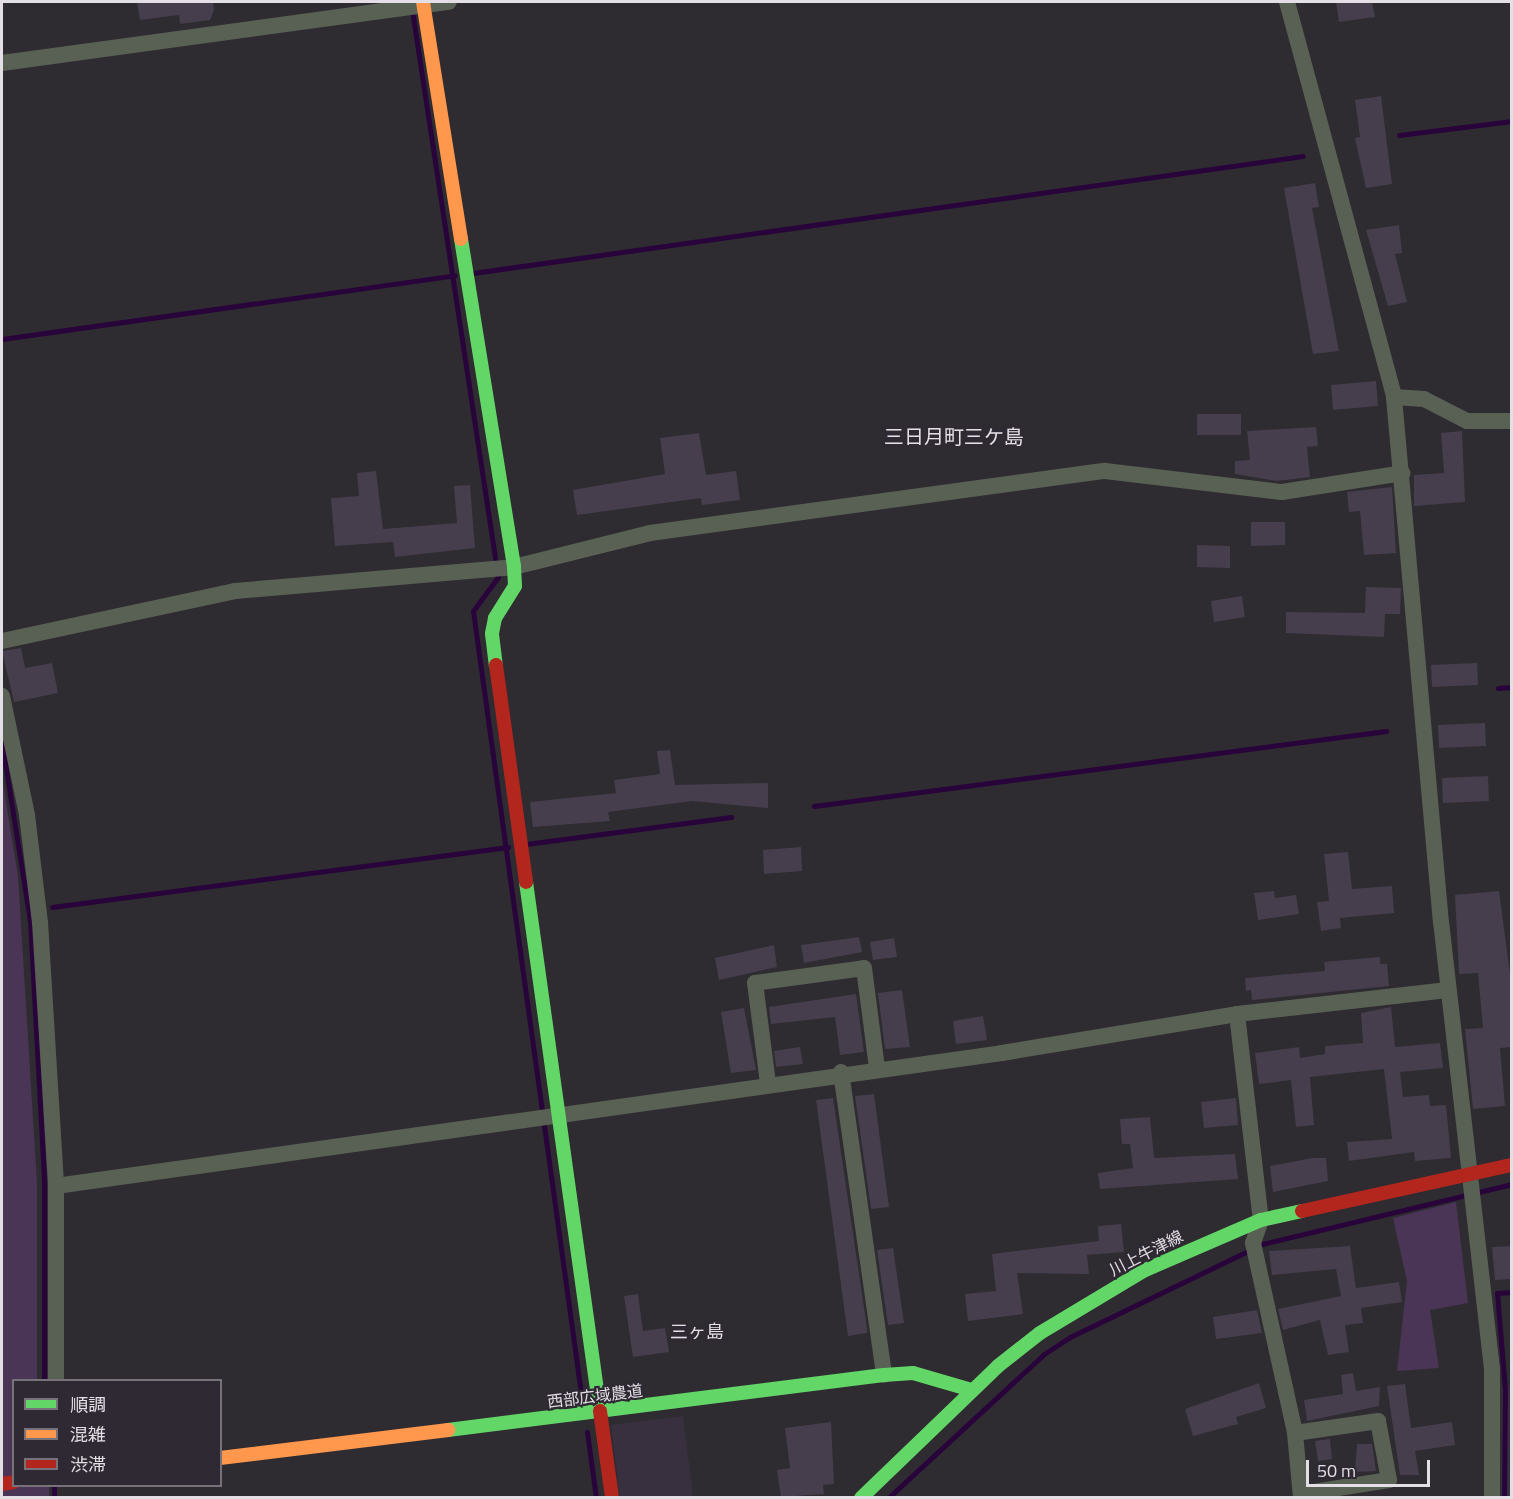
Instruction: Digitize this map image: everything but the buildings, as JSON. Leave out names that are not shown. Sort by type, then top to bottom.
[{"type":"street","points":[[2,63],[404,8],[423,3],[449,2]]},
{"type":"street","points":[[1287,2],[1394,397],[1403,473],[1448,990],[1469,1187],[1492,1369],[1492,1497]]},
{"type":"street","points":[[423,3],[514,567],[515,586],[495,618],[492,634],[612,1497]]},
{"type":"street","points":[[1394,397],[1424,399],[1467,422],[1512,421]]},
{"type":"street","points":[[2,641],[235,591],[514,567],[650,533],[1105,471],[1273,492],[1403,473]]},
{"type":"street","points":[[2,696],[27,815],[40,922],[56,1186],[56,1379]]},
{"type":"street","points":[[768,1083],[755,982],[864,968],[878,1068]]},
{"type":"street","points":[[56,1186],[1237,1014],[1448,990]]},
{"type":"street","points":[[1237,1014],[1261,1220],[1255,1249],[1295,1433],[1301,1496],[1389,1480],[1378,1421],[1295,1433]]},
{"type":"street","points":[[841,1072],[884,1375]]},
{"type":"street","name":"川上牛津線","points":[[861,1497],[971,1390],[1080,1307],[1185,1251],[1261,1220],[1469,1187],[1512,1165]]},
{"type":"street","name":"西部広域農道","points":[[222,1458],[600,1413],[884,1375],[912,1373],[971,1390]]},
{"type":"shaded area","points":[[2,777],[18,876],[37,1183],[37,1379],[12,1379],[12,1487],[49,1487],[49,1497],[2,1497]]},
{"type":"shaded area","points":[[1456,1202],[1468,1303],[1430,1310],[1439,1368],[1397,1371],[1407,1281],[1393,1218]]},
{"type":"shaded area","points":[[1511,1386],[1511,1497],[1501,1497],[1502,1387]]},
{"type":"shaded area","points":[[683,1416],[693,1497],[620,1497],[611,1425]]},
{"type":"waterway","points":[[412,10],[498,577],[473,611],[581,1393]]},
{"type":"waterway","points":[[1399,135],[1512,121]]},
{"type":"waterway","points":[[473,273],[1303,156]]},
{"type":"waterway","points":[[2,339],[455,275]]},
{"type":"waterway","points":[[1498,688],[1512,687]]},
{"type":"waterway","points":[[814,806],[1386,731]]},
{"type":"waterway","points":[[2,744],[30,920],[44,1180],[44,1379]]},
{"type":"waterway","points":[[526,844],[731,817]]},
{"type":"waterway","points":[[52,907],[508,847]]},
{"type":"waterway","points":[[888,1498],[1044,1354],[1070,1337],[1262,1244],[1512,1184]]},
{"type":"waterway","points":[[1504,1498],[1505,1390],[1497,1293],[1512,1292]]},
{"type":"waterway","points":[[587,1432],[596,1498]]},
{"type":"waterway","points":[[54,1487],[54,1498]]},
{"type":"traffic: fast","points":[[461,239],[514,567],[515,586],[495,618],[492,634],[496,665]]},
{"type":"traffic: fast","points":[[526,882],[600,1411]]},
{"type":"traffic: fast","points":[[861,1498],[998,1366],[1040,1333],[1143,1271],[1261,1220],[1302,1211]]},
{"type":"traffic: fast","points":[[448,1430],[884,1375],[913,1373],[971,1390]]},
{"type":"traffic: slow","points":[[423,2],[461,239]]},
{"type":"traffic: slow","points":[[222,1458],[448,1430]]},
{"type":"traffic: jam","points":[[496,665],[526,882]]},
{"type":"traffic: jam","points":[[1302,1211],[1512,1165]]},
{"type":"traffic: jam","points":[[600,1411],[612,1498]]},
{"type":"traffic: jam","points":[[2,1484],[12,1482]]},
{"type":"district","name":"三日月町三ケ島","points":[[954,436]]},
{"type":"district","name":"三ヶ島","points":[[697,1332]]}]
